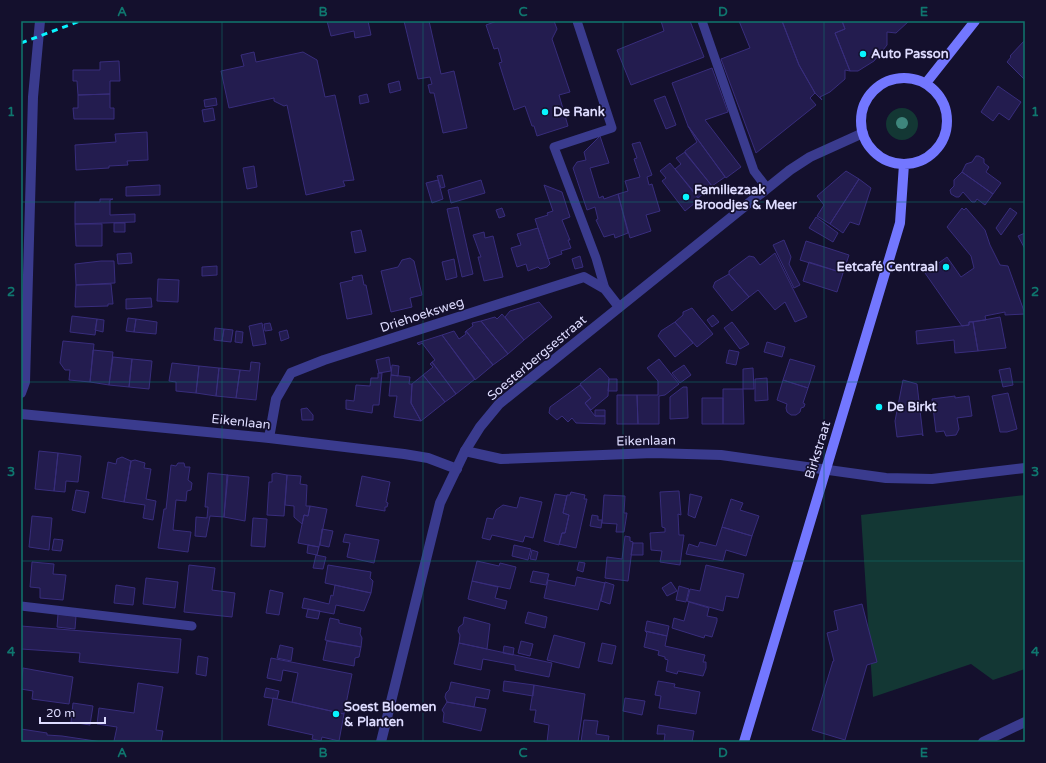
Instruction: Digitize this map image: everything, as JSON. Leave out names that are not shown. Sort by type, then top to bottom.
[{"type":"main road","points":[[926,83],[975,21]]},
{"type":"main road","points":[[898,77],[913,78],[926,83],[936,92],[944,103],[948,116],[947,128],[943,141],[935,152],[912,164],[904,164],[886,160],[875,152],[866,142],[863,133],[861,116],[865,102],[873,90],[885,82],[898,77]]},
{"type":"main road","name":"Birkstraat","points":[[744,742],[900,223],[904,164]]},
{"type":"street","points":[[21,393],[25,382],[33,97],[40,21]]},
{"type":"street","name":"Soesterbergsestraat","points":[[381,742],[440,504],[465,451],[480,427],[499,404],[790,170],[810,157],[863,133]]},
{"type":"street","name":"Driehoeksweg","points":[[269,438],[276,399],[291,373],[324,360],[584,277],[605,289],[619,307]]},
{"type":"street","name":"Eikenlaan","points":[[21,414],[269,438],[404,454],[428,458],[457,469]]},
{"type":"street","name":"Eikenlaan","points":[[465,451],[501,459],[653,453],[721,454],[886,478],[932,479],[1025,468]]},
{"type":"street","points":[[983,742],[1025,722]]},
{"type":"lane","points":[[577,21],[612,128],[554,147],[596,258],[605,289]]},
{"type":"lane","points":[[702,21],[754,171],[768,188]]},
{"type":"lane","points":[[21,606],[192,626]]},
{"type":"green space","points":[[899,108],[905,108],[915,115],[918,124],[917,130],[911,137],[905,140],[899,140],[889,133],[886,127],[886,121],[893,111]]},
{"type":"green space","points":[[1025,495],[1025,669],[993,680],[971,664],[873,697],[861,515]]},
{"type":"building","points":[[327,21],[368,21],[371,35],[355,38],[354,31],[331,36]]},
{"type":"building","points":[[404,21],[429,21],[441,74],[454,71],[467,128],[443,133],[434,93],[430,93],[428,85],[432,84],[430,77],[418,79]]},
{"type":"building","points":[[497,21],[554,21],[557,29],[552,39],[570,92],[559,95],[568,126],[537,136],[525,106],[514,110],[499,63],[502,62],[498,48],[494,49],[486,25]]},
{"type":"building","points":[[661,21],[690,21],[704,57],[631,85],[617,50],[664,31]]},
{"type":"building","points":[[739,21],[782,21],[799,65],[815,93],[810,98],[816,105],[756,153],[721,59],[750,48]]},
{"type":"building","points":[[782,21],[842,21],[845,29],[835,33],[850,71],[845,70],[845,79],[830,92],[820,97],[822,100],[815,93],[799,65]]},
{"type":"building","points":[[842,21],[909,21],[896,33],[887,32],[887,45],[874,61],[858,71],[850,71],[835,33],[845,29]]},
{"type":"building","points":[[1025,40],[1025,80],[1007,62],[1011,57],[1010,56]]},
{"type":"building","points":[[254,52],[256,62],[303,52],[317,60],[325,97],[335,95],[354,180],[343,181],[345,186],[306,195],[287,105],[284,106],[274,101],[274,98],[229,108],[221,71],[244,66],[241,55]]},
{"type":"building","points":[[119,61],[120,81],[110,81],[110,94],[78,95],[77,81],[73,81],[73,70],[100,70],[100,62]]},
{"type":"building","points":[[712,68],[728,112],[705,120],[741,167],[726,178],[688,126],[672,83]]},
{"type":"building","points":[[399,81],[401,90],[390,93],[388,84]]},
{"type":"building","points":[[998,86],[1021,102],[1009,120],[999,113],[993,121],[981,112]]},
{"type":"building","points":[[110,94],[110,108],[114,108],[114,119],[74,119],[73,108],[78,108],[78,95]]},
{"type":"building","points":[[367,94],[369,102],[360,104],[359,96]]},
{"type":"building","points":[[665,96],[676,125],[666,129],[654,100]]},
{"type":"building","points":[[216,98],[217,105],[205,107],[204,100]]},
{"type":"building","points":[[213,108],[215,120],[204,122],[202,110]]},
{"type":"building","points":[[688,126],[725,177],[712,186],[685,153],[685,151],[697,142]]},
{"type":"building","points":[[147,132],[148,160],[127,161],[128,165],[109,166],[109,168],[76,170],[75,145],[116,142],[115,134]]},
{"type":"building","points":[[600,136],[609,163],[590,168],[599,198],[603,196],[604,199],[618,194],[628,233],[615,238],[614,234],[604,237],[596,220],[598,219],[595,207],[587,210],[573,168],[577,162],[586,160],[584,152]]},
{"type":"building","points":[[640,142],[652,175],[647,177],[649,185],[652,184],[660,211],[646,215],[651,231],[630,238],[618,194],[628,191],[625,181],[640,177],[634,159],[637,158],[632,144]]},
{"type":"building","points":[[685,152],[712,186],[698,198],[675,169],[681,164],[676,158]]},
{"type":"building","points":[[976,156],[984,159],[984,163],[989,167],[986,172],[1001,183],[993,194],[962,172],[966,164],[972,162]]},
{"type":"building","points":[[670,163],[700,199],[685,211],[662,181],[666,178],[660,171]]},
{"type":"building","points":[[254,166],[257,187],[247,189],[243,168]]},
{"type":"building","points":[[846,171],[859,179],[830,224],[817,216],[824,205],[817,196]]},
{"type":"building","points":[[962,172],[993,194],[985,205],[977,199],[975,202],[972,202],[963,192],[959,197],[951,194],[950,190],[954,186],[954,180]]},
{"type":"building","points":[[442,175],[445,187],[441,188],[437,176]]},
{"type":"building","points":[[859,179],[871,188],[859,225],[850,222],[843,233],[830,224]]},
{"type":"building","points":[[438,180],[443,199],[432,203],[426,183]]},
{"type":"building","points":[[481,180],[485,193],[451,203],[448,190]]},
{"type":"building","points":[[160,185],[160,195],[126,196],[126,187]]},
{"type":"building","points":[[544,185],[562,192],[570,217],[562,220],[570,240],[568,240],[571,248],[561,251],[562,254],[548,259],[535,219],[548,215],[547,213],[553,211]]},
{"type":"building","points":[[100,199],[113,199],[110,200],[110,215],[135,214],[135,222],[75,224],[75,202],[100,202]]},
{"type":"building","points":[[458,207],[473,274],[462,277],[447,209]]},
{"type":"building","points":[[502,208],[505,216],[499,218],[496,210]]},
{"type":"building","points":[[962,208],[964,210],[966,208],[985,230],[990,245],[1000,265],[1008,266],[1025,314],[1005,315],[1005,312],[985,316],[986,320],[969,322],[969,325],[962,326],[925,273],[947,257],[961,277],[974,268],[971,256],[947,227]]},
{"type":"building","points":[[1010,208],[1017,213],[1001,235],[996,228]]},
{"type":"building","points":[[816,217],[838,233],[833,242],[809,228]]},
{"type":"building","points":[[114,223],[125,223],[125,232],[114,232]]},
{"type":"building","points":[[75,224],[102,224],[102,246],[76,246]]},
{"type":"building","points":[[538,228],[550,264],[547,267],[540,269],[538,267],[528,271],[526,264],[517,267],[511,248],[521,245],[517,234]]},
{"type":"building","points":[[361,230],[366,251],[355,253],[351,232]]},
{"type":"building","points":[[484,232],[485,238],[493,236],[503,277],[484,281],[478,257],[481,257],[473,235]]},
{"type":"building","points":[[1025,233],[1025,249],[1018,236]]},
{"type":"building","points":[[784,240],[791,257],[789,264],[800,285],[794,288],[773,245]]},
{"type":"building","points":[[806,241],[849,255],[843,273],[800,260]]},
{"type":"building","points":[[131,253],[132,263],[118,264],[117,254]]},
{"type":"building","points":[[775,253],[807,317],[795,322],[785,302],[775,310],[758,290],[749,297],[729,274],[729,271],[749,256],[754,257],[760,265]]},
{"type":"building","points":[[580,256],[583,267],[575,269],[572,259]]},
{"type":"building","points":[[410,258],[414,261],[422,295],[410,298],[412,307],[391,312],[381,271],[398,267],[402,260]]},
{"type":"building","points":[[454,259],[457,277],[446,280],[442,262]]},
{"type":"building","points":[[114,261],[115,283],[76,285],[75,264]]},
{"type":"building","points":[[809,262],[843,273],[837,292],[803,281]]},
{"type":"building","points":[[217,266],[217,275],[202,276],[202,267]]},
{"type":"building","points":[[729,274],[749,297],[732,311],[713,287],[715,282]]},
{"type":"building","points":[[362,275],[364,285],[366,285],[372,314],[347,319],[340,283],[353,280],[352,277]]},
{"type":"building","points":[[158,279],[179,280],[178,302],[157,301]]},
{"type":"building","points":[[111,284],[113,304],[108,304],[108,306],[75,307],[76,285]]},
{"type":"building","points":[[151,298],[152,307],[126,309],[126,299]]},
{"type":"building","points":[[539,302],[552,317],[524,340],[505,317],[510,311]]},
{"type":"building","points":[[692,308],[713,334],[697,347],[675,322],[683,315],[683,312]]},
{"type":"building","points":[[502,314],[524,340],[508,354],[481,321],[495,317],[497,319]]},
{"type":"building","points":[[713,315],[719,322],[712,327],[707,320]]},
{"type":"building","points":[[72,316],[97,319],[95,335],[70,332]]},
{"type":"building","points":[[1000,317],[1006,348],[978,351],[973,322]]},
{"type":"building","points":[[128,318],[136,319],[134,332],[126,331]]},
{"type":"building","points":[[97,319],[104,320],[103,332],[95,330]]},
{"type":"building","points":[[136,319],[157,322],[156,334],[134,332]]},
{"type":"building","points":[[481,321],[508,354],[493,365],[466,331],[473,326],[472,323]]},
{"type":"building","points":[[675,322],[693,343],[675,357],[658,336],[661,331]]},
{"type":"building","points":[[732,322],[749,344],[740,349],[724,328]]},
{"type":"building","points":[[969,322],[973,322],[978,351],[955,353],[954,340],[917,344],[916,331],[969,325]]},
{"type":"building","points":[[262,323],[266,344],[253,346],[249,326]]},
{"type":"building","points":[[270,323],[272,330],[265,331],[264,324]]},
{"type":"building","points":[[215,328],[224,329],[222,341],[214,340]]},
{"type":"building","points":[[224,329],[233,330],[231,342],[222,341]]},
{"type":"building","points":[[287,330],[289,338],[281,341],[279,332]]},
{"type":"building","points":[[236,331],[243,332],[242,343],[235,342]]},
{"type":"building","points":[[454,331],[459,339],[466,334],[466,331],[493,365],[475,380],[442,335]]},
{"type":"building","points":[[442,335],[475,379],[456,394],[432,362],[435,360],[422,343],[419,345],[417,343]]},
{"type":"building","points":[[63,341],[94,344],[90,382],[69,380],[70,370],[65,370],[60,363]]},
{"type":"building","points":[[767,342],[785,347],[782,357],[764,352]]},
{"type":"building","points":[[93,350],[113,352],[109,385],[90,382]]},
{"type":"building","points":[[729,350],[739,352],[736,365],[726,363]]},
{"type":"building","points":[[113,357],[132,359],[129,387],[109,385]]},
{"type":"building","points":[[389,357],[391,371],[379,373],[376,360]]},
{"type":"building","points":[[132,359],[152,361],[149,389],[129,387]]},
{"type":"building","points":[[659,359],[679,384],[665,395],[659,396],[659,424],[638,424],[637,395],[658,395],[658,381],[647,368]]},
{"type":"building","points":[[790,359],[815,366],[808,388],[783,380]]},
{"type":"building","points":[[251,362],[260,363],[256,400],[236,398],[240,370],[250,371]]},
{"type":"building","points":[[432,362],[456,394],[445,402],[423,375],[433,367],[430,364]]},
{"type":"building","points":[[172,363],[199,366],[196,393],[176,391],[176,382],[169,381]]},
{"type":"building","points":[[392,365],[399,366],[398,376],[391,375]]},
{"type":"building","points":[[684,365],[691,375],[680,383],[672,373]]},
{"type":"building","points":[[199,366],[219,368],[216,396],[196,393]]},
{"type":"building","points":[[219,368],[240,370],[236,398],[216,396]]},
{"type":"building","points":[[600,368],[609,378],[608,396],[591,410],[585,403],[591,398],[580,384]]},
{"type":"building","points":[[753,368],[754,389],[743,389],[743,369]]},
{"type":"building","points":[[1010,368],[1013,385],[1003,387],[999,370]]},
{"type":"building","points":[[378,373],[382,373],[379,405],[373,405],[372,413],[346,409],[346,400],[354,401],[356,385],[370,386],[371,378],[378,378]]},
{"type":"building","points":[[391,375],[410,377],[409,384],[412,384],[411,403],[421,421],[394,417],[397,396],[389,396]]},
{"type":"building","points":[[423,375],[445,402],[421,421],[411,403],[412,384]]},
{"type":"building","points":[[767,378],[768,400],[755,401],[755,379]]},
{"type":"building","points":[[609,379],[617,379],[617,391],[608,391]]},
{"type":"building","points":[[783,380],[808,388],[803,403],[805,404],[804,407],[801,408],[800,412],[796,415],[791,415],[787,412],[787,404],[777,400]]},
{"type":"building","points":[[903,380],[917,384],[923,436],[922,434],[897,437],[895,421]]},
{"type":"building","points":[[580,385],[591,398],[585,403],[595,416],[605,416],[605,424],[576,423],[572,418],[568,422],[562,416],[557,420],[549,413],[550,407]]},
{"type":"building","points":[[683,387],[687,387],[688,418],[670,419],[670,397]]},
{"type":"building","points":[[723,389],[743,389],[744,424],[723,424]]},
{"type":"building","points":[[1008,393],[1017,429],[1007,432],[1000,432],[992,396]]},
{"type":"building","points":[[617,395],[637,395],[638,424],[617,424]]},
{"type":"building","points":[[955,396],[955,398],[969,396],[972,416],[957,418],[959,429],[956,435],[946,436],[944,431],[936,432],[932,399]]},
{"type":"building","points":[[702,398],[723,398],[723,424],[702,424]]},
{"type":"building","points":[[307,408],[313,415],[313,420],[302,420],[301,409]]},
{"type":"building","points":[[595,410],[605,410],[605,416],[595,416]]},
{"type":"building","points":[[39,451],[58,453],[54,491],[35,489]]},
{"type":"building","points":[[58,453],[81,456],[78,482],[66,481],[65,492],[54,491]]},
{"type":"building","points":[[122,457],[131,461],[124,502],[102,498],[108,462],[116,464],[117,459]]},
{"type":"building","points":[[135,460],[145,463],[144,468],[151,469],[146,499],[156,501],[153,520],[143,518],[145,505],[124,502],[131,461]]},
{"type":"building","points":[[178,463],[184,463],[185,467],[190,467],[188,480],[192,483],[191,490],[187,491],[186,501],[176,500],[173,530],[191,532],[188,552],[158,548],[164,509],[166,509],[171,465],[176,466]]},
{"type":"building","points":[[208,473],[228,475],[224,517],[210,516],[206,537],[195,536],[196,517],[207,518],[208,507],[205,507]]},
{"type":"building","points":[[276,473],[287,475],[284,516],[267,515],[269,482],[272,482],[272,474]]},
{"type":"building","points":[[227,475],[249,477],[245,521],[224,517]]},
{"type":"building","points":[[287,475],[301,476],[300,484],[307,485],[306,506],[310,506],[308,516],[304,515],[302,524],[294,517],[294,506],[285,505]]},
{"type":"building","points":[[362,476],[390,482],[386,502],[388,503],[387,507],[385,507],[385,511],[356,506]]},
{"type":"building","points":[[76,490],[89,492],[85,513],[72,510]]},
{"type":"building","points":[[679,491],[681,515],[678,514],[679,535],[684,535],[680,565],[660,562],[662,551],[651,550],[650,533],[665,532],[665,528],[662,527],[660,492]]},
{"type":"building","points":[[571,492],[585,495],[584,499],[587,499],[576,548],[559,544],[562,533],[565,533],[569,515],[563,513],[567,495],[570,495]]},
{"type":"building","points":[[555,494],[567,496],[563,513],[569,515],[565,533],[562,533],[559,545],[544,541]]},
{"type":"building","points":[[690,494],[702,497],[695,518],[688,515]]},
{"type":"building","points":[[604,495],[625,496],[624,513],[627,513],[624,532],[616,532],[617,524],[602,523]]},
{"type":"building","points":[[520,497],[542,502],[533,538],[525,536],[523,542],[492,535],[490,540],[482,538],[487,518],[493,519],[496,510],[503,505],[517,508]]},
{"type":"building","points":[[731,499],[743,503],[740,510],[759,516],[752,536],[722,527]]},
{"type":"building","points":[[310,506],[327,509],[319,547],[298,543],[304,515],[308,516]]},
{"type":"building","points":[[592,515],[598,516],[598,520],[602,520],[601,528],[590,526]]},
{"type":"building","points":[[32,516],[52,518],[49,550],[29,547]]},
{"type":"building","points":[[253,518],[267,519],[265,547],[251,546]]},
{"type":"building","points":[[722,527],[752,536],[746,556],[726,550],[723,561],[686,554],[689,544],[698,547],[700,542],[716,546]]},
{"type":"building","points":[[322,529],[333,531],[329,547],[320,545]]},
{"type":"building","points":[[345,534],[379,540],[374,563],[347,557],[350,543],[343,542]]},
{"type":"building","points":[[625,536],[630,537],[630,541],[633,542],[628,581],[605,578],[607,557],[622,559]]},
{"type":"building","points":[[54,539],[63,540],[61,551],[52,550]]},
{"type":"building","points":[[633,543],[643,543],[643,555],[631,555]]},
{"type":"building","points":[[308,545],[319,547],[317,555],[307,553]]},
{"type":"building","points":[[514,545],[531,549],[528,560],[512,556]]},
{"type":"building","points":[[532,550],[538,552],[536,560],[530,559]]},
{"type":"building","points":[[316,555],[326,557],[323,569],[313,568]]},
{"type":"building","points":[[477,561],[499,566],[500,563],[516,567],[510,589],[472,581]]},
{"type":"building","points":[[32,562],[54,564],[53,574],[66,575],[63,600],[40,598],[40,588],[30,587]]},
{"type":"building","points":[[579,562],[585,563],[583,572],[577,570]]},
{"type":"building","points":[[189,565],[215,568],[212,590],[235,593],[232,617],[184,612]]},
{"type":"building","points":[[328,565],[371,572],[370,578],[373,581],[371,593],[325,583]]},
{"type":"building","points":[[706,565],[744,574],[738,598],[726,596],[723,611],[687,601],[690,589],[700,591]]},
{"type":"building","points":[[533,571],[549,574],[546,585],[530,582]]},
{"type":"building","points":[[577,577],[605,583],[598,610],[544,598],[548,580],[575,586]]},
{"type":"building","points":[[146,578],[178,582],[175,608],[143,604]]},
{"type":"building","points":[[472,581],[498,587],[495,598],[507,601],[505,609],[468,599]]},
{"type":"building","points":[[605,582],[614,585],[610,604],[601,601]]},
{"type":"building","points":[[671,582],[677,591],[667,596],[662,588]]},
{"type":"building","points":[[116,585],[135,588],[133,605],[114,603]]},
{"type":"building","points":[[335,585],[371,593],[364,611],[336,605],[334,614],[302,608],[304,598],[329,604],[331,595],[333,596]]},
{"type":"building","points":[[679,586],[689,589],[686,602],[676,600]]},
{"type":"building","points":[[270,590],[283,593],[279,615],[266,613]]},
{"type":"building","points":[[689,602],[709,608],[707,616],[717,618],[712,637],[705,635],[704,638],[672,628],[674,618],[684,621]]},
{"type":"building","points":[[862,604],[877,662],[867,665],[845,740],[812,730],[834,661],[827,633],[838,630],[834,611]]},
{"type":"building","points":[[308,609],[320,611],[318,619],[306,617]]},
{"type":"building","points":[[528,612],[547,617],[545,628],[525,623]]},
{"type":"building","points":[[58,614],[76,616],[75,629],[57,627]]},
{"type":"building","points":[[464,617],[490,624],[487,649],[459,643],[460,635],[458,631],[459,627],[463,624]]},
{"type":"building","points":[[330,618],[339,620],[339,623],[361,628],[361,647],[325,640]]},
{"type":"building","points":[[647,621],[669,626],[667,636],[645,631]]},
{"type":"building","points":[[21,626],[181,639],[178,673],[79,662],[80,653],[21,649]]},
{"type":"building","points":[[645,631],[667,636],[665,646],[705,655],[703,662],[706,662],[706,668],[703,676],[678,671],[677,674],[666,671],[668,660],[665,659],[665,657],[658,655],[659,651],[644,647],[647,633]]},
{"type":"building","points":[[554,635],[585,643],[579,668],[547,660]]},
{"type":"building","points":[[327,641],[361,647],[359,657],[355,658],[354,666],[323,660]]},
{"type":"building","points":[[521,641],[533,644],[530,656],[518,653]]},
{"type":"building","points":[[459,643],[552,663],[549,677],[515,670],[515,665],[483,659],[481,670],[454,664]]},
{"type":"building","points":[[602,643],[616,646],[612,664],[598,661]]},
{"type":"building","points":[[280,645],[293,648],[291,661],[277,658]]},
{"type":"building","points":[[504,646],[514,648],[513,655],[503,653]]},
{"type":"building","points":[[198,656],[208,658],[206,676],[196,674]]},
{"type":"building","points":[[271,658],[352,674],[344,714],[292,702],[298,673],[283,670],[281,681],[267,678]]},
{"type":"building","points":[[23,668],[73,677],[69,704],[32,699],[33,691],[21,689]]},
{"type":"building","points":[[504,681],[534,685],[533,696],[503,691]]},
{"type":"building","points":[[658,681],[675,684],[674,687],[700,692],[696,714],[659,708],[661,696],[655,695]]},
{"type":"building","points":[[451,682],[490,690],[488,699],[476,697],[474,707],[447,702],[445,697]]},
{"type":"building","points":[[138,683],[163,687],[156,730],[163,731],[161,742],[114,741],[117,727],[97,724],[99,708],[134,713]]},
{"type":"building","points":[[534,685],[585,694],[578,742],[547,742],[549,725],[534,722],[536,710],[530,710]]},
{"type":"building","points":[[266,688],[279,691],[277,699],[264,697]]},
{"type":"building","points":[[273,698],[344,714],[339,741],[322,737],[321,741],[312,739],[313,735],[268,725]]},
{"type":"building","points":[[625,698],[645,701],[642,715],[623,711]]},
{"type":"building","points":[[447,702],[486,709],[481,731],[443,722],[444,713],[442,710]]},
{"type":"building","points":[[73,703],[93,706],[90,725],[71,722]]},
{"type":"building","points":[[584,720],[598,721],[596,734],[609,736],[608,742],[581,742]]},
{"type":"building","points":[[658,725],[694,731],[692,742],[664,742],[665,734],[657,734]]},
{"type":"building","points":[[21,729],[47,733],[47,735],[102,742],[21,742]]},
{"type":"railway","points":[[21,43],[80,21]]},
{"type":"place","name":"Auto Passon","points":[[863,54]]},
{"type":"place","name":"De Rank","points":[[545,112]]},
{"type":"place","name":"Familiezaak Broodjes & Meer","points":[[686,197]]},
{"type":"place","name":"Eetcafé Centraal","points":[[946,267]]},
{"type":"place","name":"De Birkt","points":[[879,407]]},
{"type":"place","name":"Soest Bloemen & Planten","points":[[336,714]]}]
